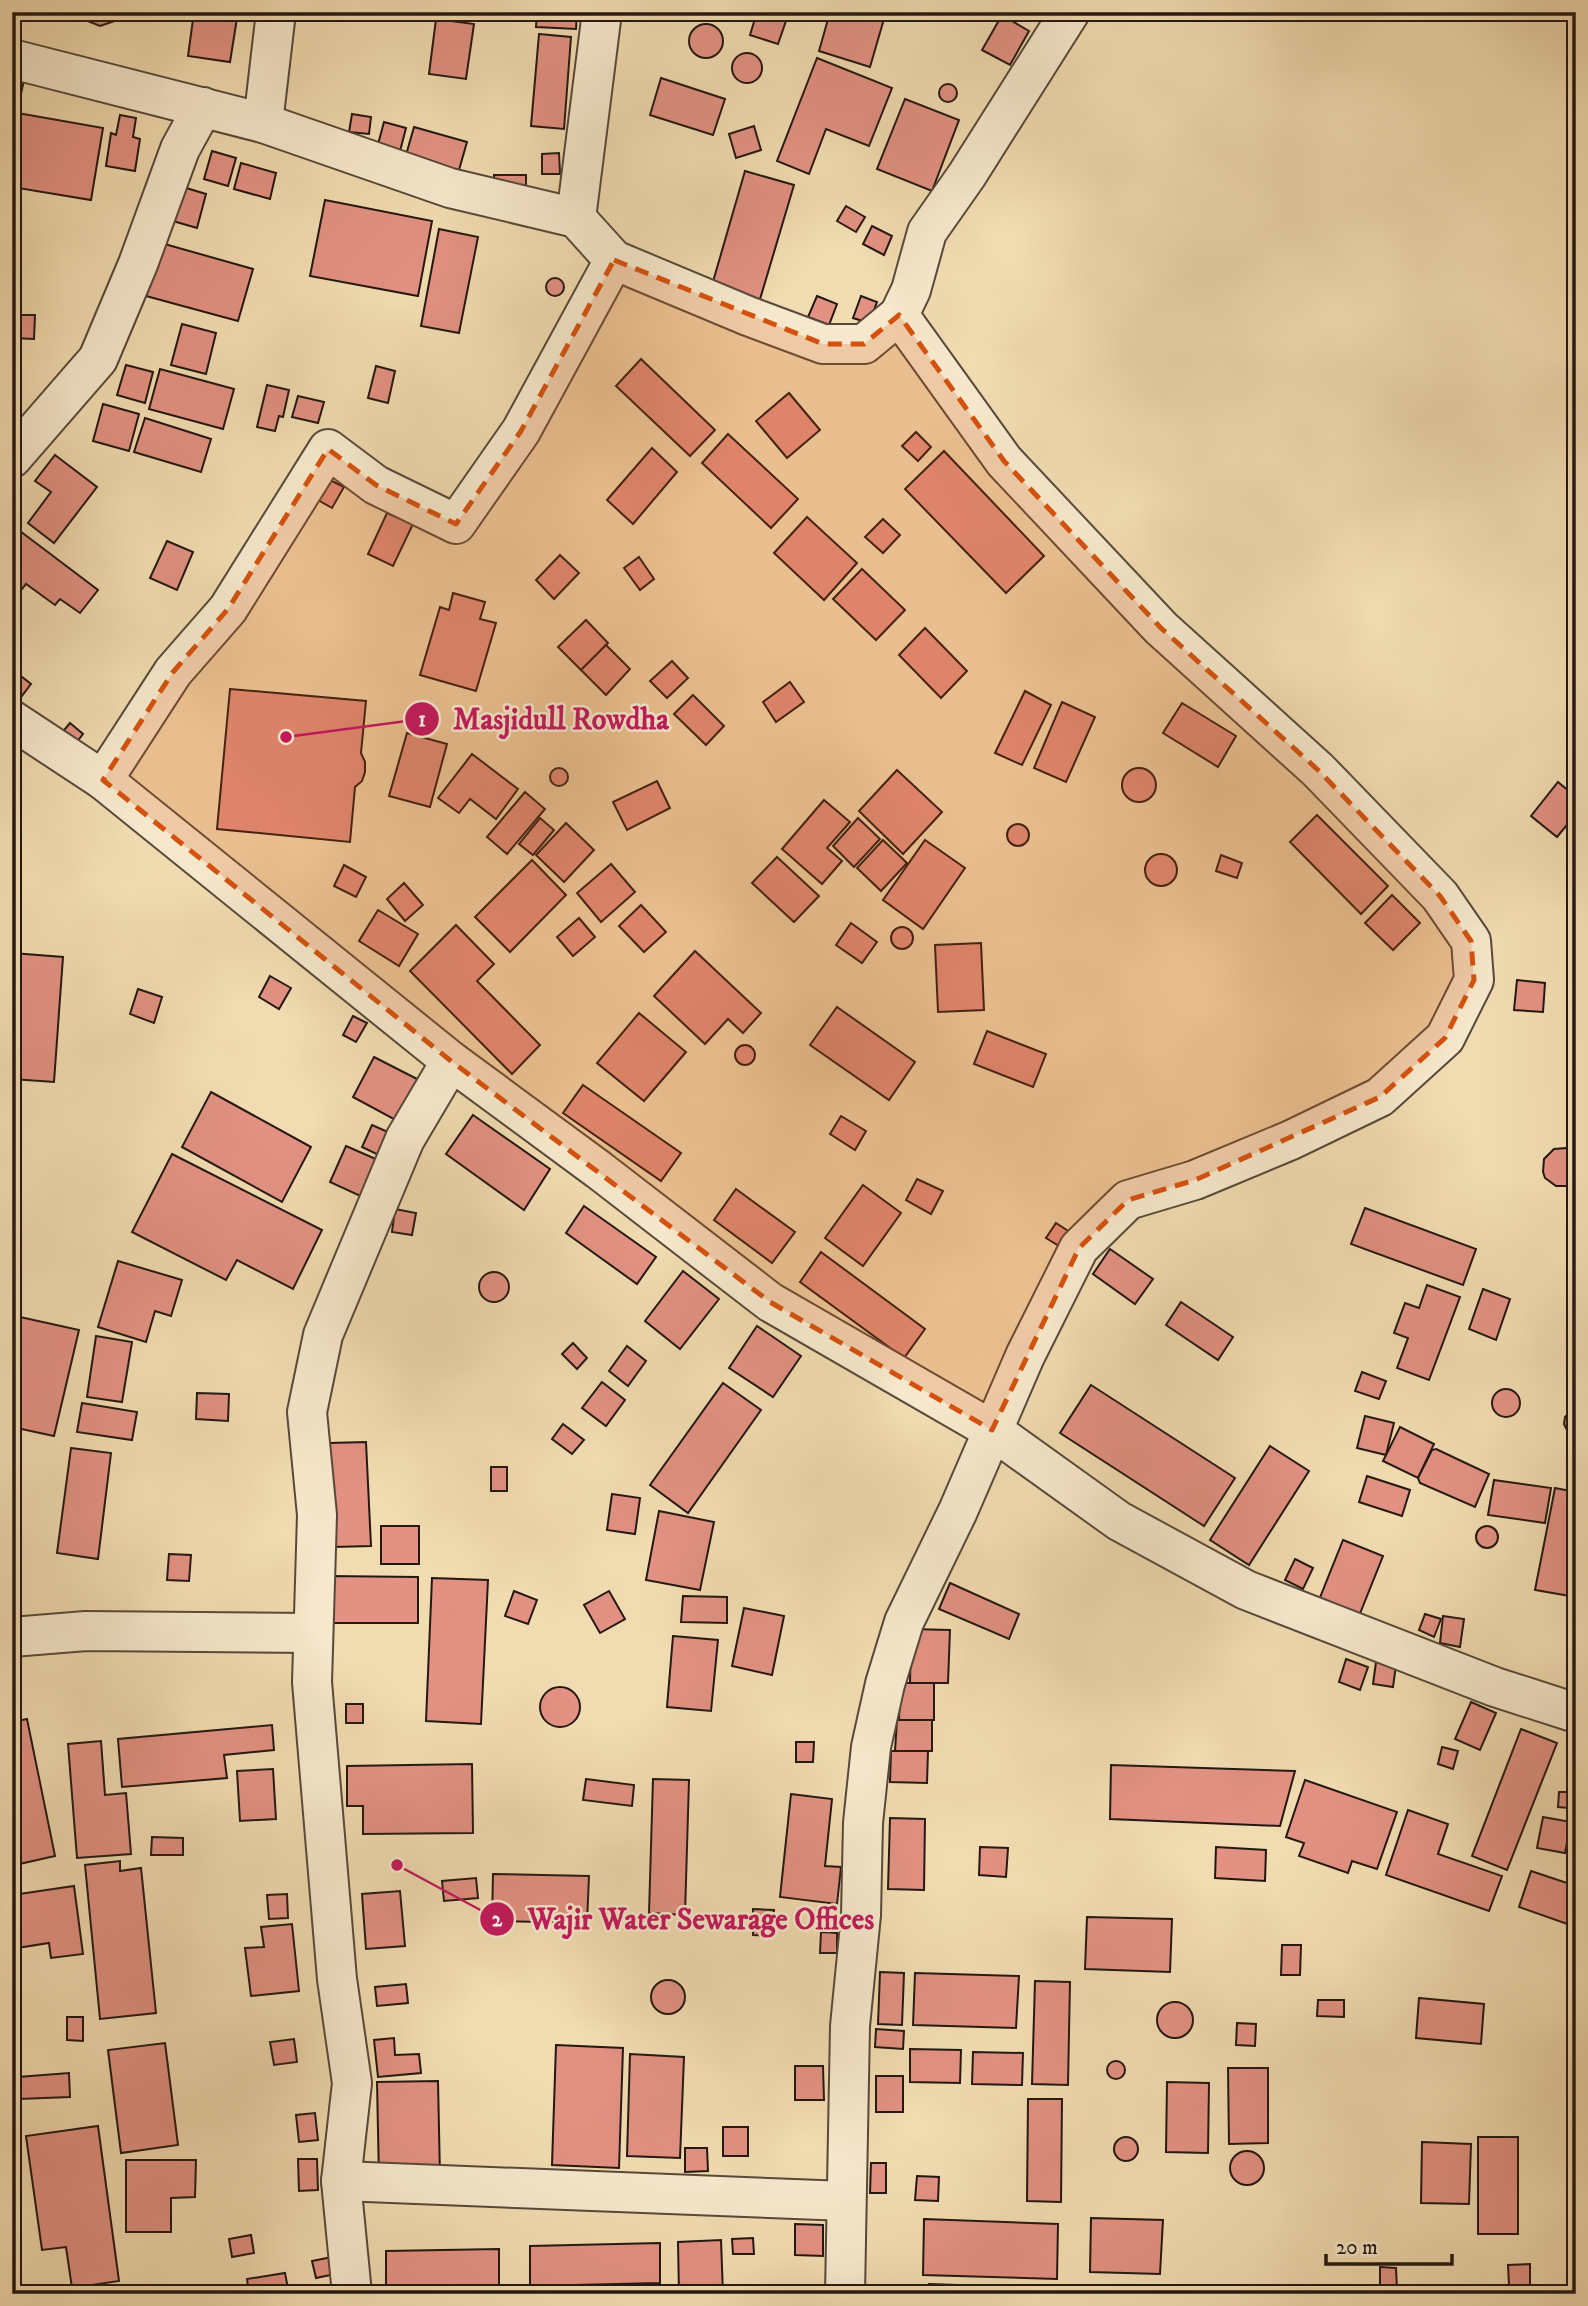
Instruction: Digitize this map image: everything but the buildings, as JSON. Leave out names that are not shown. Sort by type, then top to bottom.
[{"type":"street","points":[[263,123],[276,12]]},
{"type":"street","points":[[576,218],[602,12]]},
{"type":"street","points":[[12,59],[263,123],[450,188],[576,218],[614,260],[823,344],[864,344],[900,315],[911,290],[928,232],[1070,12]]},
{"type":"street","points":[[12,458],[98,359],[138,264],[180,149],[204,107]]},
{"type":"street","points":[[103,779],[173,672],[228,609],[328,449],[376,485],[456,524],[521,431],[614,260]]},
{"type":"street","points":[[845,2294],[850,2026],[861,1915],[863,1823],[871,1747],[885,1684],[904,1622],[958,1511],[1025,1356],[1079,1248],[1128,1200],[1207,1175],[1292,1140],[1380,1097],[1445,1038],[1474,980],[1471,941],[1440,897],[1318,770],[1161,628],[1004,461],[900,315]]},
{"type":"street","points":[[12,720],[103,779],[451,1061],[599,1170],[770,1302],[992,1430],[1119,1521],[1246,1590],[1495,1687],[1576,1713]]},
{"type":"street","points":[[352,2294],[341,2181],[352,2083],[337,1979],[312,1682],[317,1515],[307,1412],[323,1335],[405,1139],[451,1061]]},
{"type":"street","points":[[12,1637],[86,1631],[313,1633]]},
{"type":"street","points":[[341,2181],[845,2201]]},
{"type":"highlighted area","points":[[614,260],[823,344],[864,344],[899,315],[1004,461],[1161,628],[1318,770],[1440,896],[1471,941],[1474,980],[1445,1038],[1380,1097],[1195,1180],[1128,1200],[1079,1248],[992,1430],[770,1302],[451,1061],[103,780],[173,672],[228,609],[328,449],[376,485],[456,524],[521,431]]},
{"type":"place","name":"Masjidull Rowdha","points":[[286,737]]},
{"type":"place","name":"Wajir Water Sewarage Offices","points":[[397,1865]]}]
